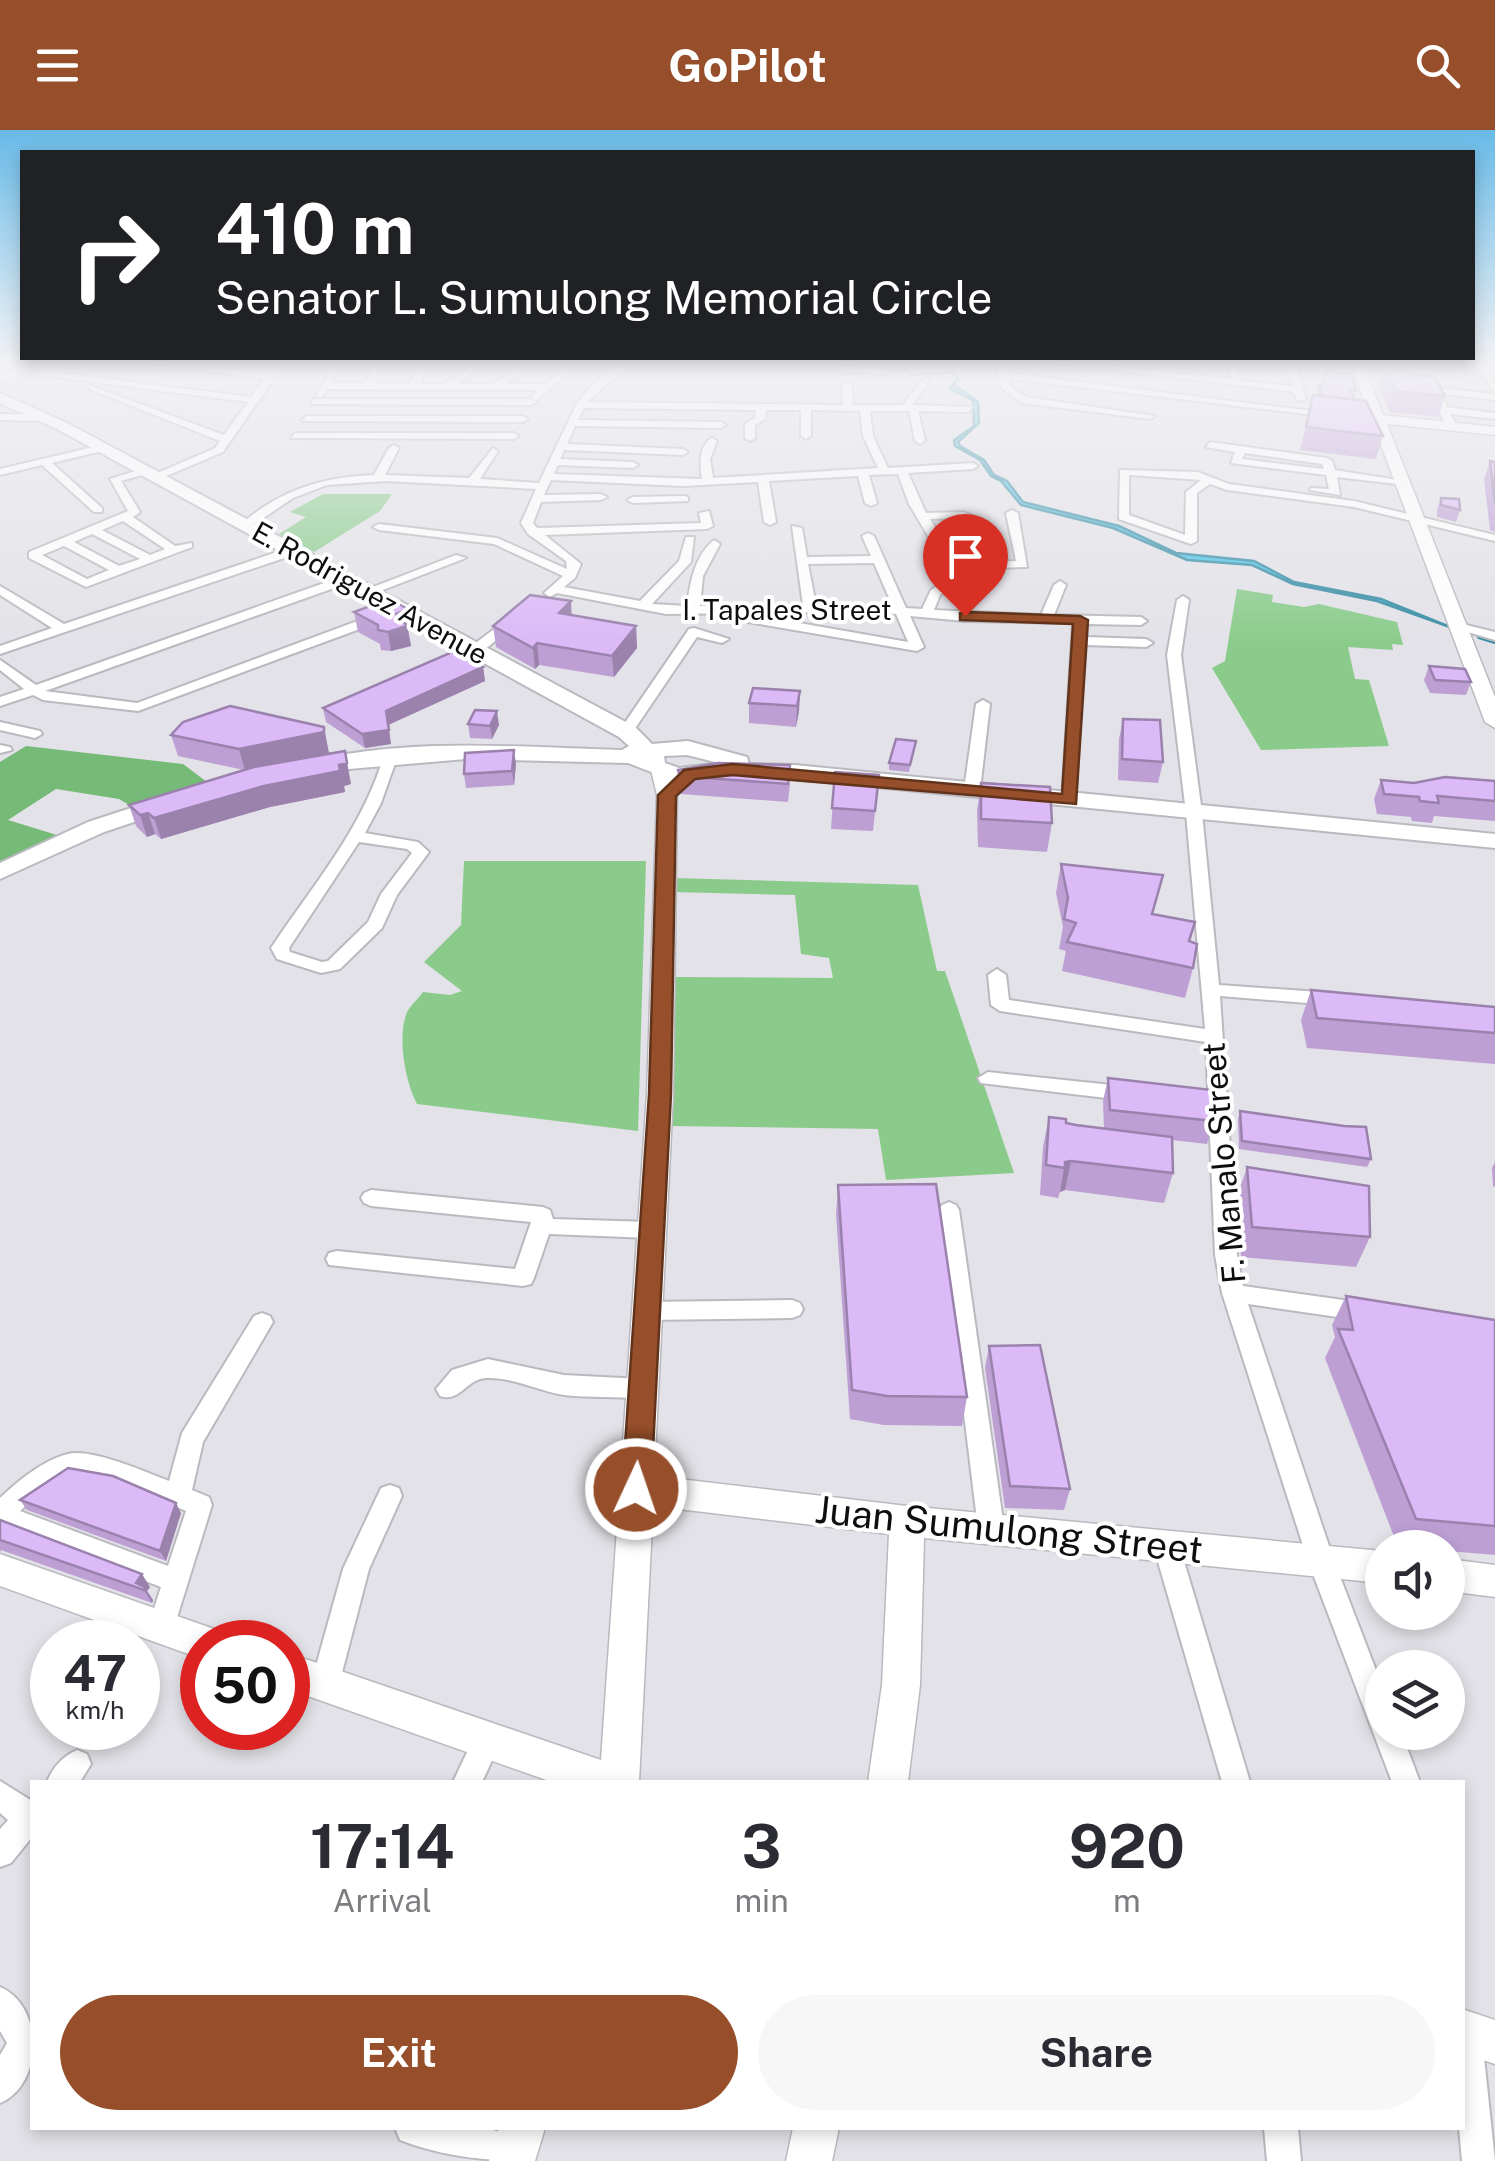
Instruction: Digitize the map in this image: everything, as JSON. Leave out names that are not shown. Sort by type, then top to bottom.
[{"type":"main road","name":"E. Rodriguez Avenue","points":[[115,455],[626,732],[673,764]]},
{"type":"main road","points":[[1392,455],[1406,482],[1495,722]]},
{"type":"main road","name":"E. Rodriguez Avenue","points":[[579,708],[628,728],[673,764]]},
{"type":"main road","points":[[285,772],[390,755],[574,754],[1492,841]]},
{"type":"main road","points":[[619,1780],[660,1094],[673,764]]},
{"type":"main road","points":[[0,872],[96,827],[198,794]]},
{"type":"main road","name":"Juan Sumulong Street","points":[[636,1489],[907,1521],[1365,1566]]},
{"type":"main road","points":[[888,1780],[897,1737],[903,1667],[907,1521]]},
{"type":"main road","points":[[0,1570],[180,1634]]},
{"type":"main road","points":[[1465,1577],[1495,1581]]},
{"type":"main road","points":[[310,1679],[600,1780]]},
{"type":"main road","points":[[809,2161],[816,2130]]},
{"type":"street","points":[[0,472],[74,455]]},
{"type":"street","points":[[188,545],[86,583],[32,555],[134,512],[114,480],[151,474],[205,455]]},
{"type":"street","points":[[377,480],[390,455]]},
{"type":"street","points":[[471,484],[491,455]]},
{"type":"street","points":[[536,604],[576,568],[571,557],[532,532],[527,523],[557,455]]},
{"type":"street","points":[[705,455],[708,482]]},
{"type":"street","points":[[877,455],[885,472]]},
{"type":"street","points":[[1239,455],[1235,461],[1332,476],[1406,482]]},
{"type":"street","points":[[44,462],[98,510]]},
{"type":"street","points":[[554,462],[633,465]]},
{"type":"street","points":[[1208,480],[1191,492],[1192,538],[1187,542],[1123,517],[1127,465],[1208,480],[1227,488],[1354,504],[1495,538]]},
{"type":"street","points":[[542,488],[658,478],[708,482],[763,480],[973,466]]},
{"type":"street","points":[[953,467],[961,480]]},
{"type":"street","points":[[902,471],[955,579],[934,594],[927,613]]},
{"type":"street","points":[[862,474],[871,503]]},
{"type":"street","points":[[1230,479],[1336,493],[1332,476]]},
{"type":"street","points":[[246,525],[309,486],[377,480],[599,494]]},
{"type":"street","points":[[763,480],[770,522]]},
{"type":"street","points":[[633,481],[634,521]]},
{"type":"street","points":[[634,500],[684,498]]},
{"type":"street","points":[[532,532],[706,526],[706,513]]},
{"type":"street","points":[[951,566],[1023,564],[1012,513]]},
{"type":"street","points":[[924,516],[964,515]]},
{"type":"street","points":[[124,516],[174,550]]},
{"type":"street","points":[[379,527],[496,542],[571,576]]},
{"type":"street","points":[[796,528],[810,607]]},
{"type":"street","points":[[93,530],[149,559]]},
{"type":"street","points":[[716,609],[756,620],[917,647],[868,536]]},
{"type":"street","points":[[642,607],[685,562],[690,539]]},
{"type":"street","points":[[65,542],[119,570]]},
{"type":"street","points":[[693,610],[698,576],[714,544]]},
{"type":"street","points":[[962,550],[969,566]]},
{"type":"street","points":[[0,650],[292,551]]},
{"type":"street","points":[[366,592],[460,558]]},
{"type":"street","points":[[803,561],[878,560]]},
{"type":"street","points":[[0,702],[344,580]]},
{"type":"street","points":[[1046,619],[1060,585]]},
{"type":"street","points":[[0,590],[63,629]]},
{"type":"street","name":"I. Tapales Street","points":[[555,590],[642,607],[693,610],[810,607],[1140,621]]},
{"type":"street","name":"F. Manalo Street","points":[[1184,600],[1174,655],[1194,813],[1215,1037],[1208,1102],[1226,1255],[1234,1293],[1322,1561],[1365,1676]]},
{"type":"street","points":[[0,664],[42,696],[138,707],[399,610]]},
{"type":"street","points":[[474,650],[521,615]]},
{"type":"street","points":[[1070,800],[1080,620]]},
{"type":"street","points":[[1459,625],[1495,636]]},
{"type":"street","points":[[628,728],[694,632],[722,639]]},
{"type":"street","points":[[1080,641],[1146,643]]},
{"type":"street","points":[[972,790],[983,704]]},
{"type":"street","points":[[0,726],[34,734]]},
{"type":"street","points":[[354,836],[412,845],[422,852],[389,894],[376,924],[334,965],[321,968],[283,955],[280,948],[354,836],[388,773],[390,755]]},
{"type":"street","points":[[997,976],[1000,1005],[1215,1037]]},
{"type":"street","points":[[1208,990],[1360,1001]]},
{"type":"street","points":[[988,1078],[1160,1097]]},
{"type":"street","points":[[336,1259],[523,1278],[543,1215],[371,1198]]},
{"type":"street","points":[[949,1210],[991,1528]]},
{"type":"street","points":[[541,1226],[650,1230]]},
{"type":"street","points":[[1234,1293],[1381,1315]]},
{"type":"street","points":[[646,1311],[792,1308]]},
{"type":"street","points":[[178,1495],[191,1440],[262,1322]]},
{"type":"street","points":[[448,1389],[458,1375],[486,1368],[564,1385],[642,1389]]},
{"type":"street","points":[[161,1627],[178,1582],[200,1506],[122,1473],[72,1463],[27,1488],[0,1514],[178,1582]]},
{"type":"street","points":[[324,1684],[356,1568],[390,1496]]},
{"type":"street","points":[[1167,1548],[1235,1780]]},
{"type":"street","points":[[468,1780],[487,1741]]},
{"type":"street","points":[[1394,1750],[1405,1780]]},
{"type":"street","points":[[0,1795],[30,1816]]},
{"type":"street","points":[[0,1852],[30,1818]]},
{"type":"street","points":[[0,2003],[26,2042],[0,2087]]},
{"type":"street","points":[[1472,2030],[1479,2161]]},
{"type":"street","points":[[424,2130],[516,2146]]},
{"type":"street","points":[[1282,2130],[1284,2161]]},
{"type":"green space","points":[[323,494],[392,494],[380,511],[314,552],[279,534],[306,517],[290,512]]},
{"type":"green space","points":[[1237,589],[1273,595],[1272,602],[1304,607],[1319,604],[1397,622],[1403,645],[1392,644],[1393,650],[1348,647],[1355,679],[1369,680],[1389,746],[1261,750],[1212,668],[1225,661]]},
{"type":"green space","points":[[26,746],[183,764],[207,782],[136,809],[119,799],[56,789],[8,820],[57,835],[0,862],[0,762]]},
{"type":"green space","points":[[464,861],[646,861],[638,1131],[417,1104],[404,1059],[404,1022],[408,1010],[423,992],[450,995],[462,991],[424,962],[461,925]]},
{"type":"green space","points":[[674,878],[918,885],[937,971],[945,971],[1014,1173],[886,1180],[878,1129],[670,1126],[676,977],[833,978],[829,958],[801,954],[795,895],[673,892]]},
{"type":"water","points":[[971,455],[984,460],[1023,502],[1119,526],[1176,553],[1254,561],[1294,582],[1381,599],[1450,627],[1377,601],[1293,584],[1252,565],[1187,560],[1113,528],[1021,505]]},
{"type":"building","points":[[1490,461],[1495,462],[1495,503]]},
{"type":"building","points":[[1441,498],[1459,499],[1460,510],[1441,505]]},
{"type":"building","points":[[530,595],[571,601],[559,613],[636,626],[612,656],[537,643],[533,648],[493,626]]},
{"type":"building","points":[[389,599],[408,609],[396,614],[407,626],[388,632],[378,630],[378,625],[354,612]]},
{"type":"building","points":[[452,652],[483,667],[386,711],[389,730],[362,734],[323,708]]},
{"type":"building","points":[[1429,666],[1465,669],[1471,682],[1435,680]]},
{"type":"building","points":[[753,688],[800,691],[797,706],[749,703]]},
{"type":"building","points":[[230,706],[324,727],[324,732],[239,749],[171,735],[183,722]]},
{"type":"building","points":[[475,710],[497,711],[490,726],[468,724]]},
{"type":"building","points":[[1123,719],[1160,720],[1163,762],[1122,759]]},
{"type":"building","points":[[896,739],[916,741],[910,765],[889,763]]},
{"type":"building","points":[[514,750],[512,771],[464,774],[465,753]]},
{"type":"building","points":[[345,751],[347,763],[339,765],[340,771],[264,786],[154,818],[148,813],[140,815],[129,805],[254,767]]},
{"type":"building","points":[[718,763],[790,765],[788,784],[680,776],[678,770]]},
{"type":"building","points":[[835,772],[879,775],[875,811],[832,808]]},
{"type":"building","points":[[1445,777],[1495,781],[1495,801],[1437,796],[1439,803],[1420,801],[1419,797],[1384,794],[1381,780],[1414,783]]},
{"type":"building","points":[[981,783],[1050,787],[1052,823],[981,819]]},
{"type":"building","points":[[1061,864],[1163,875],[1152,914],[1195,922],[1189,941],[1197,944],[1193,968],[1067,942],[1076,923],[1064,919],[1068,898]]},
{"type":"building","points":[[1311,990],[1495,1007],[1495,1033],[1317,1018]]},
{"type":"building","points":[[1108,1078],[1212,1090],[1214,1121],[1110,1110]]},
{"type":"building","points":[[1240,1111],[1366,1127],[1371,1159],[1242,1141]]},
{"type":"building","points":[[1049,1117],[1076,1125],[1172,1137],[1173,1173],[1071,1161],[1065,1162],[1065,1168],[1046,1165]]},
{"type":"building","points":[[1247,1167],[1369,1186],[1370,1237],[1252,1227]]},
{"type":"building","points":[[936,1184],[967,1397],[887,1396],[852,1390],[838,1185]]},
{"type":"building","points":[[1346,1296],[1495,1320],[1495,1526],[1416,1519],[1338,1329],[1353,1330]]},
{"type":"building","points":[[1040,1345],[1070,1489],[1010,1486],[989,1346]]},
{"type":"building","points":[[68,1468],[113,1476],[176,1503],[160,1551],[20,1500]]},
{"type":"building","points":[[0,1520],[142,1574],[136,1583],[144,1590],[0,1540]]},
{"type":"waterway","points":[[1479,637],[1495,642]]},
{"type":"route","points":[[636,1489],[660,1094],[667,795],[690,774],[733,770],[795,772],[1070,800],[1080,620],[965,616]]}]
